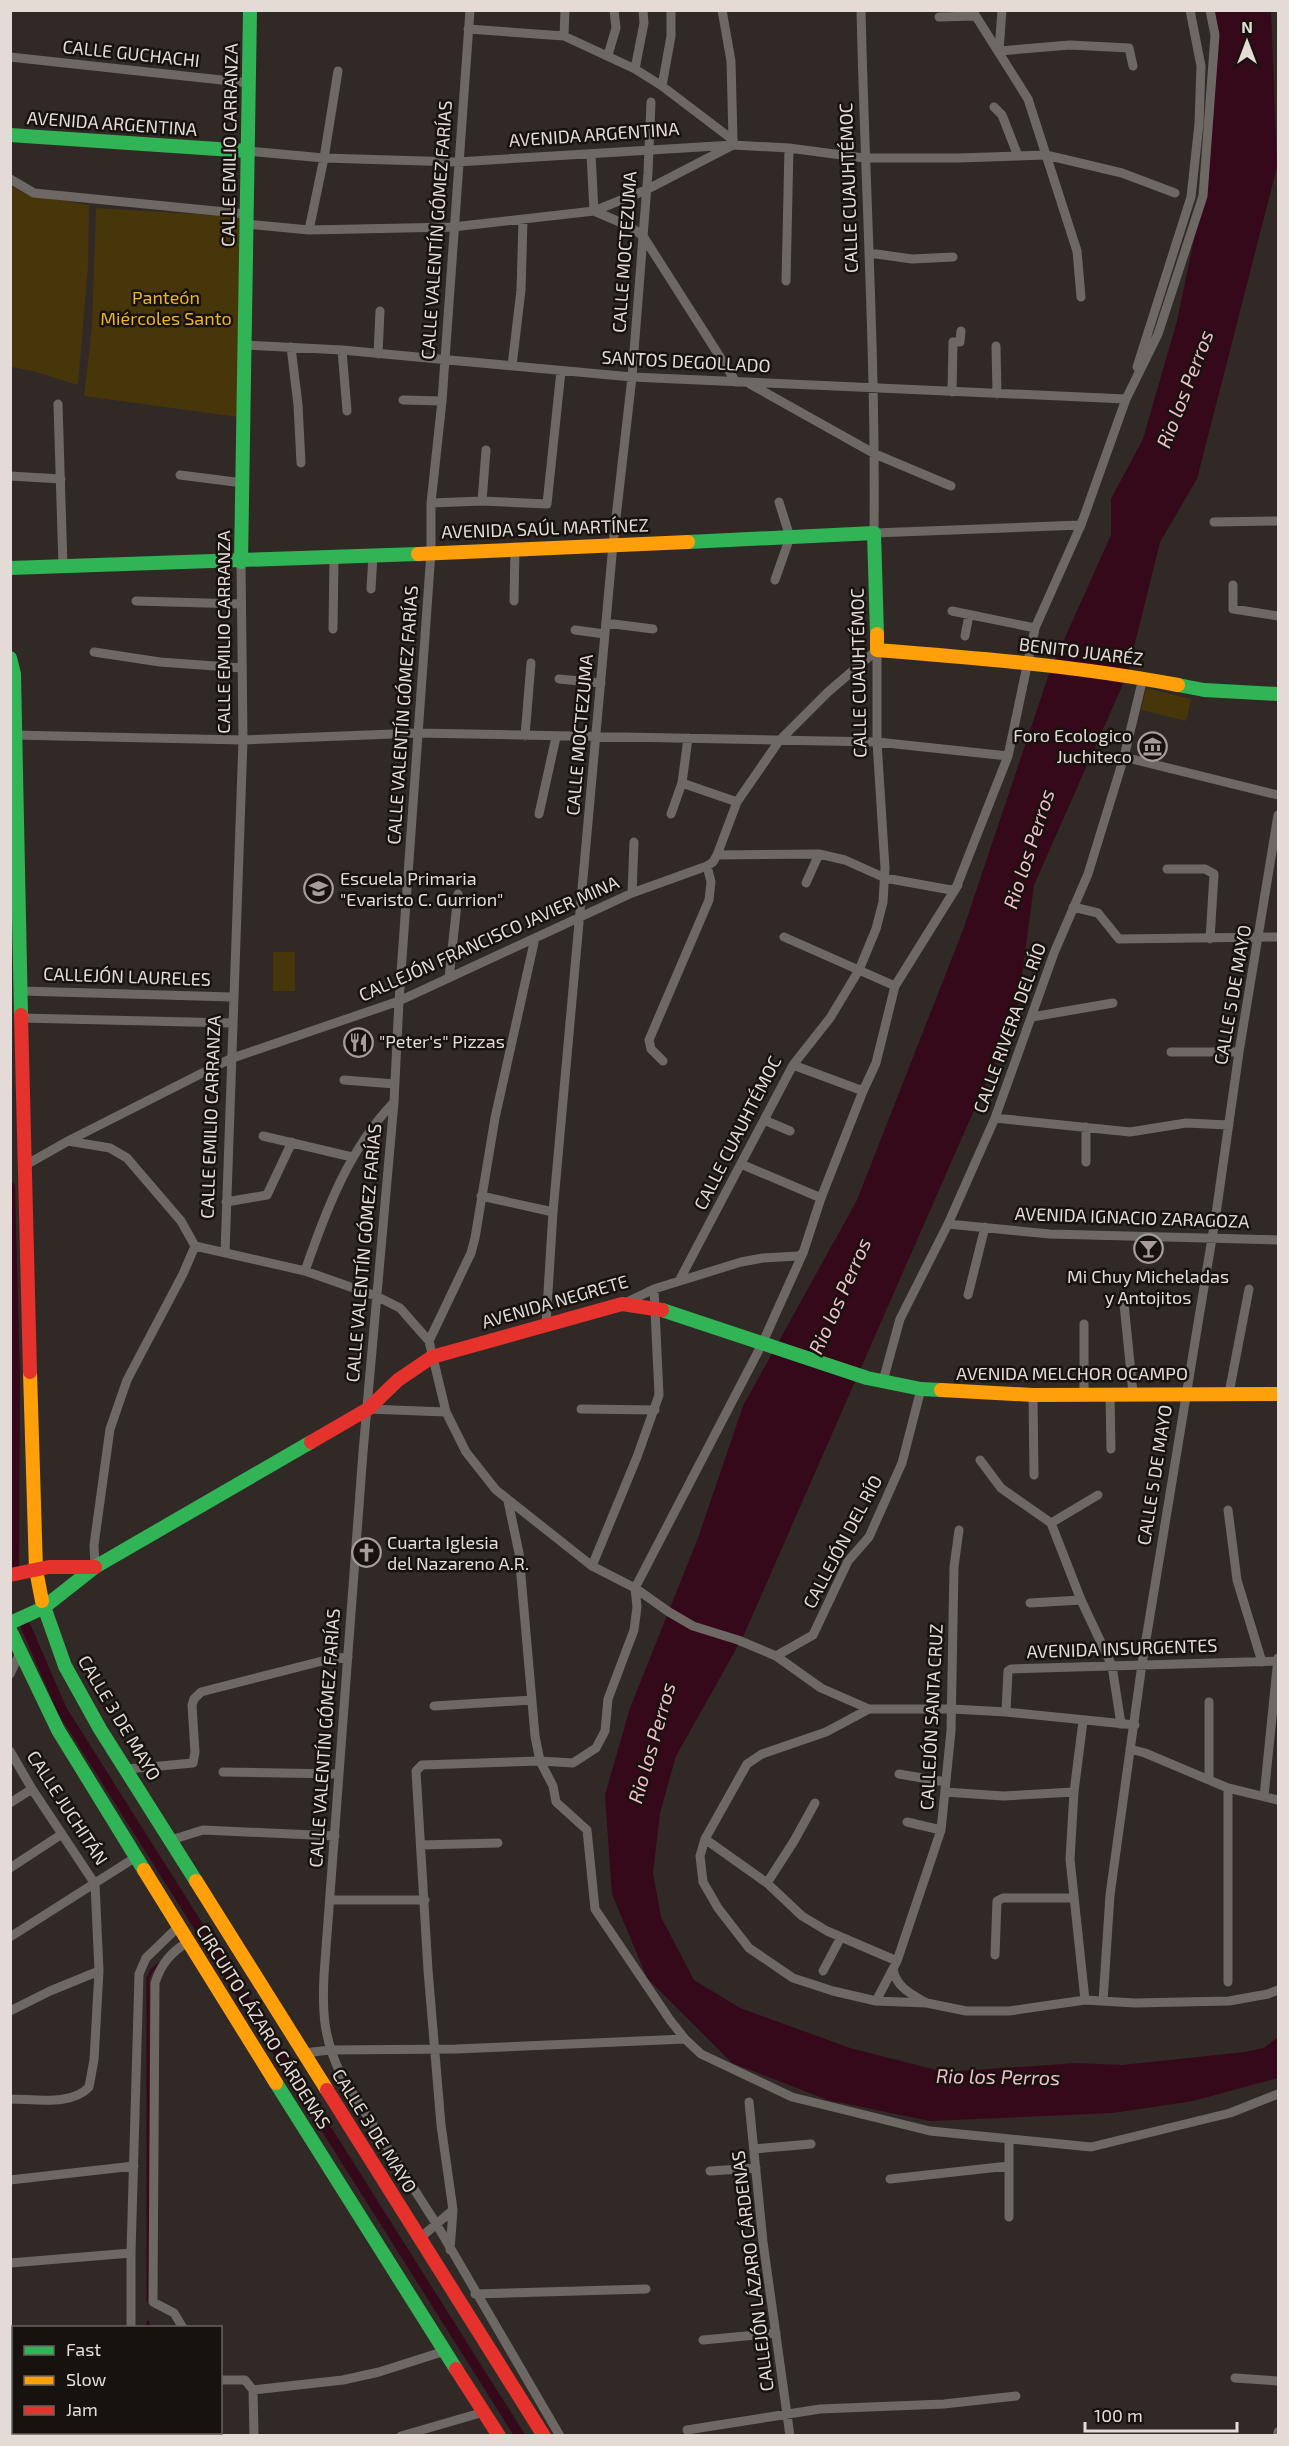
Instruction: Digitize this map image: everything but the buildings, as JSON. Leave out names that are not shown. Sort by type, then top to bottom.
[{"type":"street","name":"CALLE EMILIO CARRANZA","points":[[225,1252],[243,740],[241,562],[250,10]]},
{"type":"street","name":"CALLE VALENTÍN GÓMEZ FARÍAS","points":[[470,10],[457,162],[442,401],[431,503],[431,552],[394,1102],[376,1296],[323,2008],[330,2050],[356,2101],[437,2225],[475,2294],[560,2436]]},
{"type":"street","points":[[564,36],[565,10]]},
{"type":"street","points":[[608,55],[616,28],[614,10]]},
{"type":"street","points":[[635,69],[644,22],[643,10]]},
{"type":"street","points":[[662,86],[670,36],[671,10]]},
{"type":"street","points":[[722,10],[730,62],[733,142]]},
{"type":"street","name":"CALLE CUAUHTÉMOC","points":[[679,1281],[793,1065],[830,1018],[860,970],[876,929],[883,902],[885,878],[877,742],[874,389],[870,253],[864,158],[861,10]]},
{"type":"street","points":[[999,51],[1002,10]]},
{"type":"street","points":[[450,2250],[453,2210],[441,2125],[428,1970],[416,1771],[422,1765],[540,1761],[573,1763],[596,1748],[605,1731],[608,1699],[634,1630],[637,1607],[635,1588],[762,1344],[803,1253],[821,1198],[876,1063],[896,986],[956,888],[1008,756],[1035,628],[1081,525],[1126,399],[1191,197],[1199,124],[1201,66],[1190,10]]},
{"type":"street","points":[[1126,399],[1158,334],[1203,196],[1215,35],[1210,10]]},
{"type":"street","points":[[939,17],[974,13],[1028,99],[1077,251],[1081,297]]},
{"type":"street","points":[[468,29],[564,36],[635,69],[662,86],[733,142]]},
{"type":"street","points":[[999,51],[1070,45],[1129,48],[1133,66]]},
{"type":"street","name":"CALLE GUCHACHI","points":[[10,57],[249,83]]},
{"type":"street","points":[[309,230],[324,158],[338,71]]},
{"type":"street","name":"CALLE MOCTEZUMA","points":[[546,1324],[553,1212],[613,544],[632,377],[651,102]]},
{"type":"street","points":[[994,106],[1002,116],[1018,156]]},
{"type":"street","name":"AVENIDA ARGENTINA","points":[[10,135],[324,158],[457,162],[733,142],[864,158],[1046,155],[1122,173],[1175,193]]},
{"type":"street","points":[[10,179],[34,193],[246,219],[309,230],[453,227],[594,211],[646,190],[733,142]]},
{"type":"street","points":[[786,281],[789,148]]},
{"type":"street","points":[[591,154],[594,211]]},
{"type":"street","points":[[594,211],[629,226],[643,236],[736,382]]},
{"type":"street","points":[[512,366],[521,290],[523,220]]},
{"type":"street","points":[[870,253],[912,259],[953,257]]},
{"type":"street","points":[[378,354],[380,311]]},
{"type":"street","points":[[952,392],[953,342],[960,342],[961,331]]},
{"type":"street","name":"SANTOS DEGOLLADO","points":[[245,345],[342,350],[632,377],[1126,399]]},
{"type":"street","points":[[996,346],[997,394]]},
{"type":"street","points":[[291,347],[298,405],[301,463]]},
{"type":"street","points":[[342,350],[347,411]]},
{"type":"street","points":[[431,503],[482,501],[547,504],[561,371]]},
{"type":"street","points":[[748,382],[875,454],[951,486]]},
{"type":"street","points":[[403,400],[442,401]]},
{"type":"street","points":[[58,404],[63,567]]},
{"type":"street","points":[[482,501],[486,450]]},
{"type":"street","points":[[180,475],[243,483]]},
{"type":"street","points":[[10,476],[61,479]]},
{"type":"street","points":[[775,580],[790,537],[779,502]]},
{"type":"street","points":[[1214,522],[1278,521]]},
{"type":"street","name":"AVENIDA SAÚL MARTÍNEZ","points":[[10,568],[241,562],[515,548],[1081,525]]},
{"type":"street","points":[[514,601],[515,548]]},
{"type":"street","points":[[371,589],[373,555]]},
{"type":"street","points":[[333,629],[334,558]]},
{"type":"street","points":[[1233,585],[1233,609],[1278,616]]},
{"type":"street","points":[[136,601],[241,604]]},
{"type":"street","points":[[952,611],[1035,628]]},
{"type":"street","points":[[965,636],[969,615]]},
{"type":"street","points":[[606,623],[652,629]]},
{"type":"street","points":[[575,630],[605,634]]},
{"type":"street","points":[[663,1061],[651,1049],[649,1040],[709,900],[711,882],[707,866],[717,855],[737,802],[779,741],[828,693],[878,650]]},
{"type":"street","name":"BENITO JUARÉZ","points":[[878,650],[1024,661],[1126,675],[1204,690],[1278,694]]},
{"type":"street","points":[[94,652],[160,662],[242,668]]},
{"type":"street","name":"CALLE 3 DE MAYO","points":[[10,658],[14,674],[12,735],[21,991],[17,1168],[36,1569],[43,1608],[65,1666],[100,1729],[544,2436]]},
{"type":"street","points":[[525,736],[531,663]]},
{"type":"street","name":"CALLE RIVERA DEL RÍO","points":[[883,1381],[900,1319],[948,1224],[995,1118],[1054,953],[1088,874],[1124,756],[1143,678]]},
{"type":"street","points":[[559,679],[601,683]]},
{"type":"street","points":[[12,735],[243,740],[418,733],[688,738],[877,742],[1008,756]]},
{"type":"street","points":[[539,814],[556,737]]},
{"type":"street","points":[[671,814],[682,783],[688,738]]},
{"type":"street","points":[[1124,756],[1278,795]]},
{"type":"street","points":[[682,783],[737,802]]},
{"type":"street","name":"CALLE 5 DE MAYO","points":[[1102,2001],[1110,1895],[1142,1664],[1278,815]]},
{"type":"street","points":[[632,893],[634,842]]},
{"type":"street","points":[[717,855],[819,854],[845,860],[885,878],[951,890],[956,888]]},
{"type":"street","points":[[806,883],[819,854]]},
{"type":"street","name":"CALLEJÓN FRANCISCO JAVIER MINA","points":[[17,1168],[230,1059],[399,1001],[632,893],[698,872],[707,866]]},
{"type":"street","points":[[1167,869],[1205,869],[1214,874],[1210,939]]},
{"type":"street","points":[[449,978],[458,894]]},
{"type":"street","points":[[1073,907],[1098,913],[1119,939],[1278,937]]},
{"type":"street","points":[[784,937],[896,986]]},
{"type":"street","points":[[429,1341],[471,1252],[495,1118],[535,938]]},
{"type":"street","name":"CALLEJÓN LAURELES","points":[[21,991],[233,997]]},
{"type":"street","points":[[1032,1017],[1113,1003]]},
{"type":"street","points":[[21,1018],[232,1023]]},
{"type":"street","points":[[1171,1052],[1239,1052]]},
{"type":"street","points":[[793,1065],[863,1091]]},
{"type":"street","points":[[344,1080],[395,1084]]},
{"type":"street","points":[[305,1271],[326,1211],[352,1157],[379,1117],[394,1102]]},
{"type":"street","points":[[995,1118],[1130,1132],[1186,1123],[1229,1125]]},
{"type":"street","points":[[764,1120],[790,1131]]},
{"type":"street","points":[[1086,1127],[1086,1162]]},
{"type":"street","points":[[263,1136],[352,1157]]},
{"type":"street","points":[[68,1141],[110,1148],[127,1158],[181,1221],[195,1245],[305,1271],[376,1296],[400,1308],[429,1341],[446,1412],[466,1452],[508,1501],[592,1566],[635,1588],[693,1626],[776,1656],[821,1688],[869,1710],[952,1709],[1006,1712],[1135,1725]]},
{"type":"street","points":[[226,1203],[267,1195],[292,1142]]},
{"type":"street","points":[[741,1164],[821,1198]]},
{"type":"street","points":[[481,1196],[553,1212]]},
{"type":"street","name":"AVENIDA IGNACIO ZARAGOZA","points":[[948,1224],[1050,1234],[1278,1240]]},
{"type":"street","points":[[968,1295],[986,1227]]},
{"type":"street","points":[[10,1575],[49,1567],[95,1567],[94,1545],[110,1429],[127,1380],[183,1274],[195,1245]]},
{"type":"street","name":"AVENIDA NEGRETE","points":[[10,1623],[43,1608],[95,1567],[368,1408],[385,1389],[408,1371],[432,1358],[622,1304],[654,1289],[741,1262],[798,1256],[803,1253]]},
{"type":"street","points":[[1229,1393],[1249,1288]]},
{"type":"street","points":[[592,1566],[655,1410],[659,1382],[654,1289]]},
{"type":"street","points":[[1123,1294],[1133,1393]]},
{"type":"street","name":"AVENIDA MELCHOR OCAMPO","points":[[622,1304],[654,1307],[867,1378],[921,1389],[1033,1395],[1278,1394]]},
{"type":"street","points":[[1084,1324],[1084,1395]]},
{"type":"street","name":"CALLEJÓN DEL RÍO","points":[[776,1656],[813,1635],[848,1561],[869,1537],[902,1463],[921,1389]]},
{"type":"street","points":[[1110,1394],[1111,1449]]},
{"type":"street","points":[[1033,1395],[1034,1475]]},
{"type":"street","points":[[368,1408],[446,1412]]},
{"type":"street","points":[[581,1409],[655,1410]]},
{"type":"street","points":[[980,1460],[1001,1488],[1051,1523],[1112,1666],[1121,1724]]},
{"type":"street","points":[[1051,1523],[1098,1495]]},
{"type":"street","points":[[508,1501],[519,1552],[532,1700],[540,1761],[553,1786],[556,1802],[587,1830],[595,1909],[685,2039],[701,2054],[792,2097],[930,2131],[1091,2147],[1230,2113],[1278,2094]]},
{"type":"street","points":[[1228,1510],[1237,1580],[1262,1662]]},
{"type":"street","name":"CALLEJÓN SANTA CRUZ","points":[[876,2001],[895,1965],[941,1830],[952,1709],[955,1556],[959,1530]]},
{"type":"street","points":[[1030,1603],[1082,1600]]},
{"type":"street","name":"CIRCUITO LÁZARO CÁRDENAS","points":[[10,1630],[58,1731],[498,2436]]},
{"type":"street","points":[[10,1674],[20,1653]]},
{"type":"street","points":[[127,1769],[193,1763],[195,1752],[192,1705],[201,1692],[330,1659],[348,1657]]},
{"type":"street","points":[[1264,1796],[1278,1661]]},
{"type":"street","name":"AVENIDA INSURGENTES","points":[[1006,1712],[1008,1671],[1011,1669],[1278,1661]]},
{"type":"street","points":[[434,1706],[532,1700]]},
{"type":"street","points":[[1209,1702],[1209,1780]]},
{"type":"street","points":[[869,1710],[826,1732],[762,1754],[747,1764],[705,1839],[700,1856],[703,1882],[718,1908],[749,1948],[794,1978],[832,1991],[876,2001],[927,2003],[966,2011],[1009,2011],[1084,2000],[1134,2003],[1229,2001],[1278,1990]]},
{"type":"street","points":[[1083,1720],[1074,1792],[1070,1859],[1084,2000]]},
{"type":"street","points":[[1130,1749],[1228,1788],[1278,1800]]},
{"type":"street","name":"CALLE JUCHITÁN","points":[[10,1751],[32,1789],[95,1884]]},
{"type":"street","points":[[223,1772],[339,1774]]},
{"type":"street","points":[[899,1774],[946,1787],[1003,1796],[1074,1792]]},
{"type":"street","points":[[1228,1788],[1228,1982]]},
{"type":"street","points":[[10,1803],[32,1789]]},
{"type":"street","points":[[767,1883],[815,1803]]},
{"type":"street","points":[[907,1822],[941,1830]]},
{"type":"street","points":[[171,1840],[203,1830],[335,1836]]},
{"type":"street","points":[[10,1868],[62,1834]]},
{"type":"street","points":[[705,1839],[767,1883],[802,1916],[895,1965],[894,1977],[905,1991],[927,2003]]},
{"type":"street","points":[[421,1845],[498,1843]]},
{"type":"street","points":[[10,1937],[136,1857]]},
{"type":"street","points":[[10,2099],[68,2099],[78,2096],[89,2086],[94,2060],[99,1971],[95,1884]]},
{"type":"street","points":[[995,1955],[997,1901],[1003,1898],[1074,1898]]},
{"type":"street","points":[[330,1900],[425,1900]]},
{"type":"street","points":[[131,2326],[139,1974],[146,1958],[179,1926]]},
{"type":"street","points":[[823,1971],[841,1937]]},
{"type":"street","points":[[182,2326],[174,2313],[153,2302],[155,1983],[159,1970],[173,1951],[188,1942]]},
{"type":"street","points":[[10,2012],[50,1991],[99,1971]]},
{"type":"street","points":[[304,2053],[330,2050],[685,2039]]},
{"type":"street","name":"CALLEJÓN LÁZARO CÁRDENAS","points":[[749,2102],[763,2242],[790,2436]]},
{"type":"street","points":[[1009,2140],[1009,2217]]},
{"type":"street","points":[[754,2149],[812,2144]]},
{"type":"street","points":[[10,2180],[134,2166]]},
{"type":"street","points":[[890,2179],[1009,2166]]},
{"type":"street","points":[[710,2171],[756,2168]]},
{"type":"street","points":[[420,2238],[453,2210]]},
{"type":"street","points":[[10,2263],[131,2253]]},
{"type":"street","points":[[475,2294],[646,2289]]},
{"type":"street","points":[[703,2340],[776,2333]]},
{"type":"street","points":[[253,2390],[343,2380],[379,2372],[445,2351]]},
{"type":"street","points":[[1235,2378],[1278,2381]]},
{"type":"street","points":[[222,2380],[245,2380],[253,2390],[254,2436]]},
{"type":"street","points":[[687,2430],[787,2413],[869,2406],[944,2404],[1016,2396]]},
{"type":"street","points":[[401,2436],[484,2412]]},
{"type":"green space","name":"Panteón Miércoles Santo","points":[[10,185],[28,195],[89,205],[88,266],[78,385],[33,371],[11,367]]},
{"type":"green space","name":"Panteón Miércoles Santo","points":[[96,208],[241,217],[238,417],[84,396],[92,326]]},
{"type":"green space","points":[[1146,688],[1191,699],[1186,721],[1141,710]]},
{"type":"green space","points":[[273,952],[295,952],[295,991],[273,991]]},
{"type":"water","name":"Rio los Perros","points":[[1210,11],[1271,11],[1277,167],[1197,479],[1160,542],[1127,675],[1034,885],[1017,1012],[743,1637],[676,1756],[660,1813],[653,1873],[661,1917],[694,1980],[740,2008],[850,2048],[944,2072],[1077,2063],[1122,2065],[1245,2052],[1264,2048],[1278,2037],[1278,2078],[1193,2101],[1113,2113],[930,2121],[828,2100],[732,2063],[647,1978],[612,1894],[605,1795],[630,1708],[698,1538],[743,1406],[857,1200],[963,930],[1050,671],[1111,535],[1111,499],[1143,439],[1177,321],[1203,196],[1215,35]]},
{"type":"waterway","points":[[10,1187],[15,1375],[14,1574]]},
{"type":"waterway","points":[[26,1627],[62,1710],[520,2436]]},
{"type":"waterway","points":[[148,2301],[148,1978],[152,1970],[160,1963]]},
{"type":"traffic: fast","points":[[241,562],[250,10]]},
{"type":"traffic: fast","points":[[10,135],[247,151]]},
{"type":"traffic: fast","points":[[688,542],[874,533],[877,634]]},
{"type":"traffic: fast","points":[[10,568],[418,554]]},
{"type":"traffic: fast","points":[[10,658],[14,674],[21,1015]]},
{"type":"traffic: fast","points":[[1178,685],[1204,690],[1278,694]]},
{"type":"traffic: fast","points":[[662,1310],[867,1378],[921,1389],[941,1390]]},
{"type":"traffic: fast","points":[[10,1623],[43,1608],[95,1567],[311,1442]]},
{"type":"traffic: fast","points":[[42,1601],[65,1666],[100,1729],[196,1881]]},
{"type":"traffic: fast","points":[[10,1630],[58,1730],[144,1870]]},
{"type":"traffic: fast","points":[[276,2083],[456,2369]]},
{"type":"traffic: slow","points":[[418,554],[688,542]]},
{"type":"traffic: slow","points":[[877,634],[877,650],[1065,668],[1178,685]]},
{"type":"traffic: slow","points":[[30,1372],[36,1570],[42,1601]]},
{"type":"traffic: slow","points":[[941,1390],[1033,1395],[1278,1394]]},
{"type":"traffic: slow","points":[[144,1870],[276,2083]]},
{"type":"traffic: slow","points":[[196,1881],[327,2090]]},
{"type":"traffic: jam","points":[[21,1015],[30,1372]]},
{"type":"traffic: jam","points":[[311,1442],[368,1409],[398,1380],[432,1357],[622,1304],[662,1310]]},
{"type":"traffic: jam","points":[[10,1575],[49,1567],[95,1567]]},
{"type":"traffic: jam","points":[[327,2090],[544,2436]]},
{"type":"traffic: jam","points":[[456,2369],[499,2436]]},
{"type":"place","name":"Foro Ecologico Juchiteco","points":[[1153,746]]},
{"type":"place","name":"Escuela Primaria \"Evaristo C. Gurrion\"","points":[[319,889]]},
{"type":"place","name":"\"Peter's\" Pizzas","points":[[358,1042]]},
{"type":"place","name":"Mi Chuy Micheladas y Antojitos","points":[[1148,1248]]},
{"type":"place","name":"Cuarta Iglesia del Nazareno A.R.","points":[[366,1553]]}]
